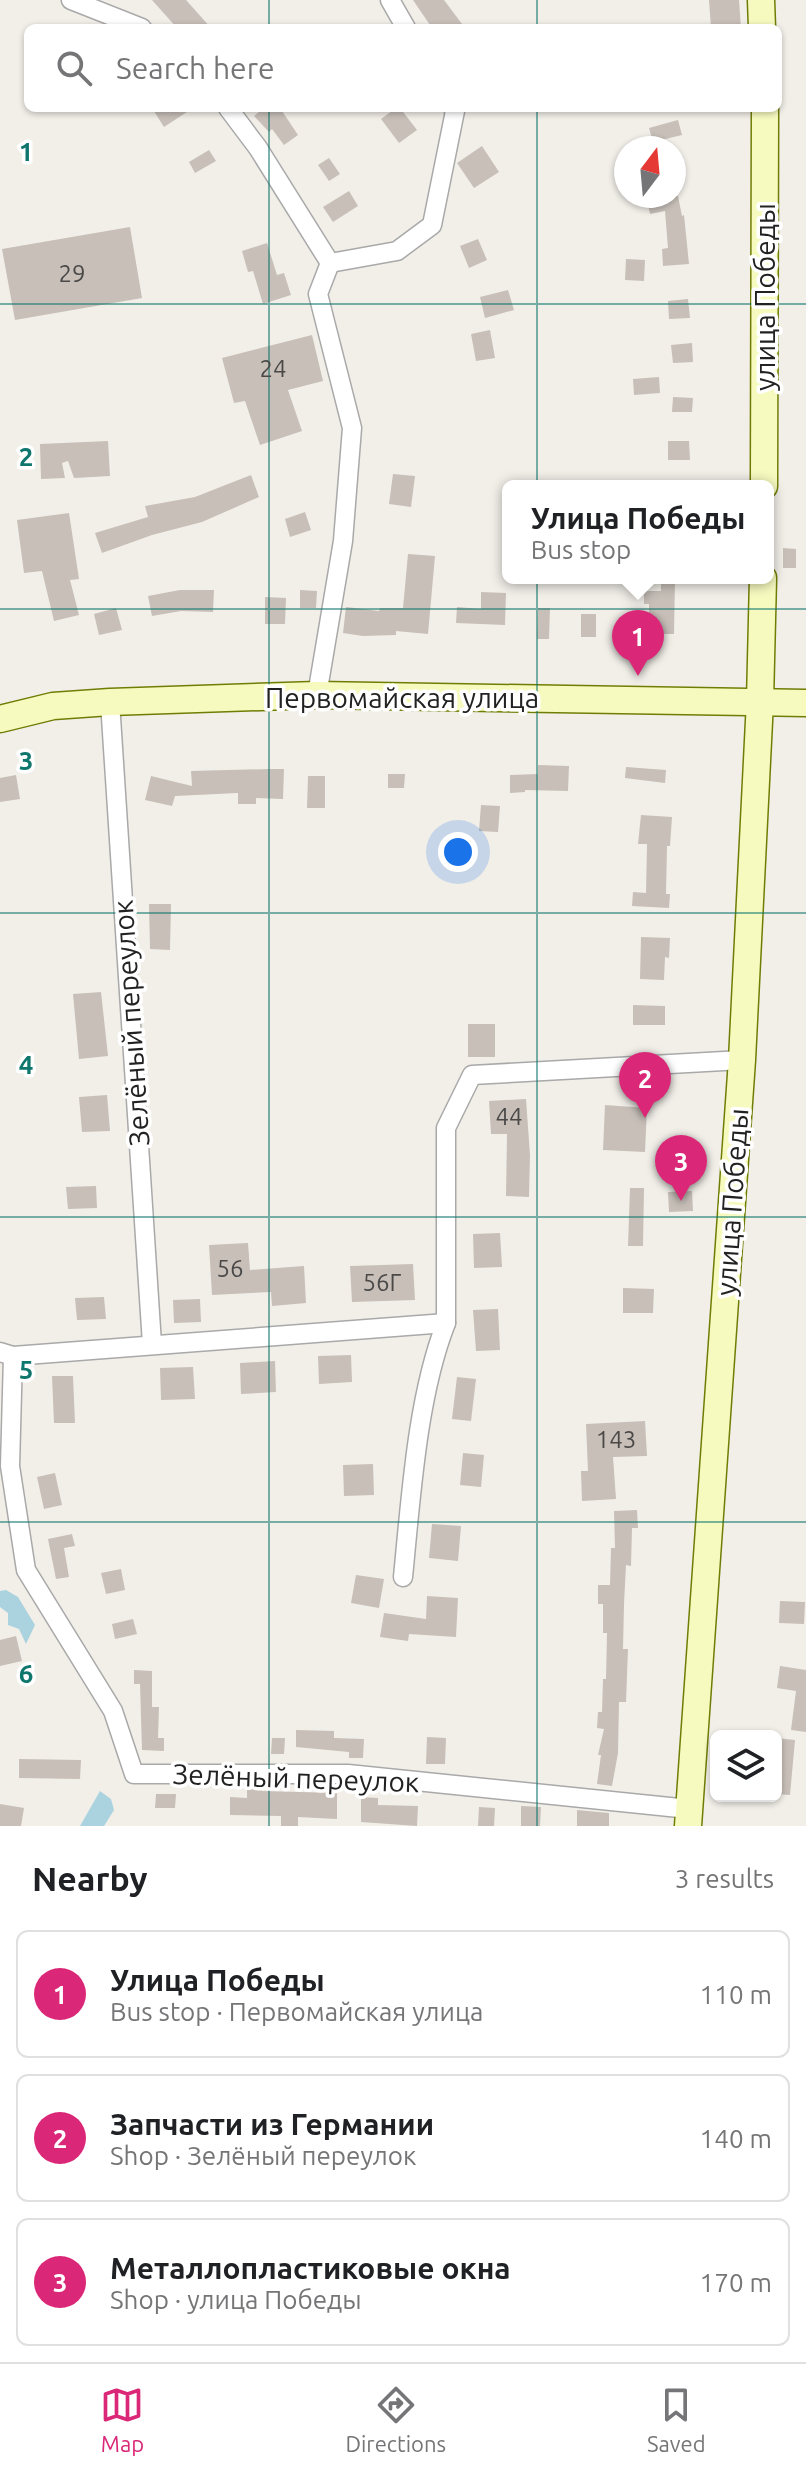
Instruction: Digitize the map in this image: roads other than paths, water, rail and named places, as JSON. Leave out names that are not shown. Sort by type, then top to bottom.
[{"type":"street","points":[[71,0],[132,24]]},
{"type":"street","points":[[390,0],[404,24]]},
{"type":"street","points":[[761,0],[762,24]]},
{"type":"street","points":[[231,112],[258,148],[330,263]]},
{"type":"street","points":[[330,263],[397,251],[432,225],[455,112]]},
{"type":"street","name":"улица Победы","points":[[764,480],[765,112]]},
{"type":"street","points":[[317,695],[343,541],[352,428],[318,294],[330,263]]},
{"type":"street","name":"улица Победы","points":[[688,1818],[742,1060],[763,584]]},
{"type":"street","name":"Первомайская улица","points":[[0,719],[53,706],[317,695],[806,703]]},
{"type":"street","name":"Зелёный переулок","points":[[110,702],[152,1344]]},
{"type":"street","points":[[403,1577],[414,1469],[436,1349],[446,1323],[446,1128],[472,1075],[742,1060]]},
{"type":"street","name":"Зелёный переулок","points":[[446,1323],[6,1354],[10,1466],[19,1572],[113,1711],[134,1774],[348,1774],[688,1818]]},
{"type":"water","points":[[6,1590],[18,1597],[35,1625],[26,1644],[19,1629],[8,1625],[8,1613],[0,1607],[0,1591]]},
{"type":"water","points":[[100,1791],[111,1799],[114,1810],[104,1826],[80,1826]]},
{"type":"place","name":"Улица Победы","points":[[638,676]]},
{"type":"place","name":"Запчасти из Германии","points":[[645,1118]]},
{"type":"place","name":"Металлопластиковые окна","points":[[681,1201]]}]
